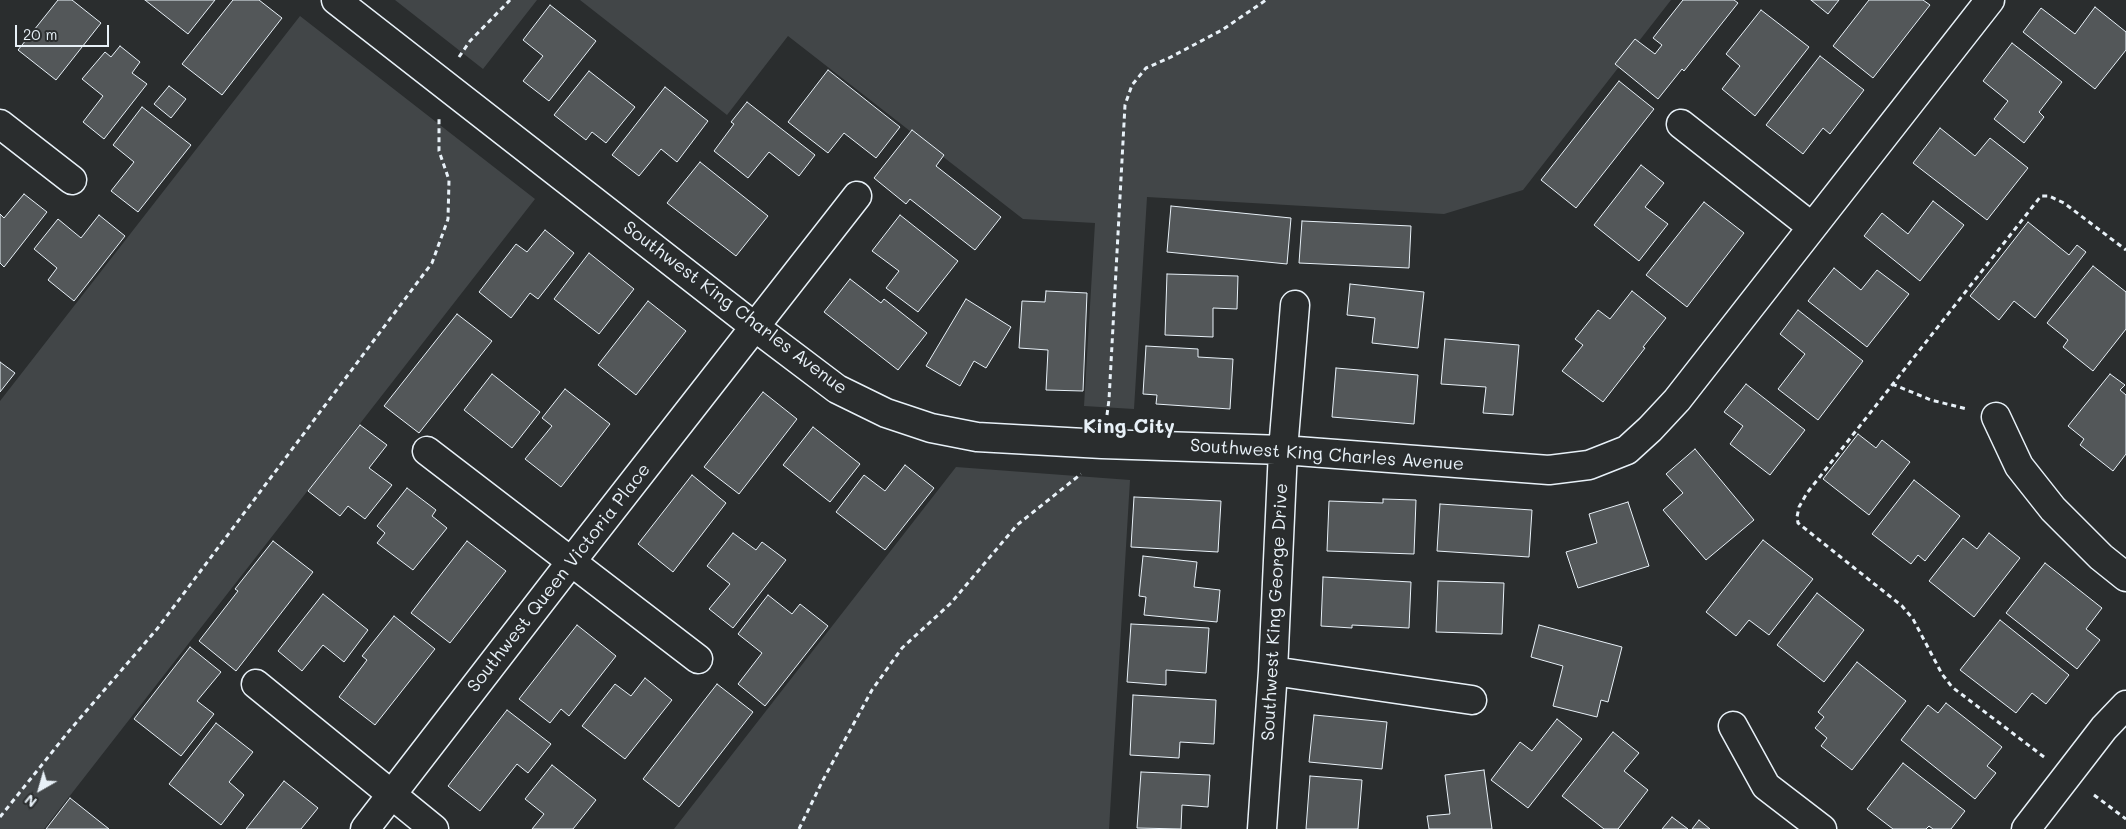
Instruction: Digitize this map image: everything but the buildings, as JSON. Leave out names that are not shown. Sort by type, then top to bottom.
[{"type":"street","name":"Southwest King Charles Avenue","points":[[336,0],[837,389],[886,413],[931,428],[977,437],[1102,444],[1283,450],[1548,470],[1589,466],[1627,450],[1677,400],[1990,0]]},
{"type":"street","points":[[0,124],[72,180]]},
{"type":"street","points":[[1681,124],[1812,228]]},
{"type":"street","name":"Southwest Queen Victoria Place","points":[[365,829],[570,562],[857,196]]},
{"type":"street","name":"Southwest King George Drive","points":[[1262,829],[1273,671],[1283,450],[1295,305]]},
{"type":"street","points":[[1996,416],[2019,466],[2053,509],[2101,558],[2126,577]]},
{"type":"street","points":[[427,451],[698,659]]},
{"type":"street","points":[[1273,671],[1472,700]]},
{"type":"street","points":[[256,684],[434,829]]},
{"type":"street","points":[[2026,829],[2104,728],[2126,705]]},
{"type":"street","points":[[1733,726],[1766,786],[1822,829]]},
{"type":"path","points":[[0,817],[69,731],[157,629],[432,263],[448,219],[449,180],[439,151],[439,116],[447,86],[456,61],[470,41],[510,0]]},
{"type":"path","points":[[799,829],[823,780],[872,690],[902,648],[951,603],[1017,525],[1089,467],[1102,444],[1109,400],[1125,106],[1132,85],[1146,68],[1222,30],[1266,0]]},
{"type":"path","points":[[2050,762],[1952,688],[1942,674],[1913,619],[1902,606],[1798,523],[1797,517],[1799,507],[1807,493],[2041,196],[2050,196],[2064,203],[2126,250]]},
{"type":"path","points":[[1892,384],[1931,400],[1996,416]]},
{"type":"path","points":[[2094,795],[2126,819]]},
{"type":"shaded area","points":[[395,0],[537,0],[483,69]]},
{"type":"shaded area","points":[[580,0],[1671,0],[1523,190],[1444,214],[1147,197],[1134,409],[1084,406],[1095,223],[1023,219],[788,36],[727,115]]},
{"type":"shaded area","points":[[300,16],[535,199],[44,829],[0,829],[0,401]]},
{"type":"shaded area","points":[[956,467],[1130,480],[1109,829],[674,829]]},
{"type":"district","name":"King City","points":[[1129,427]]}]
